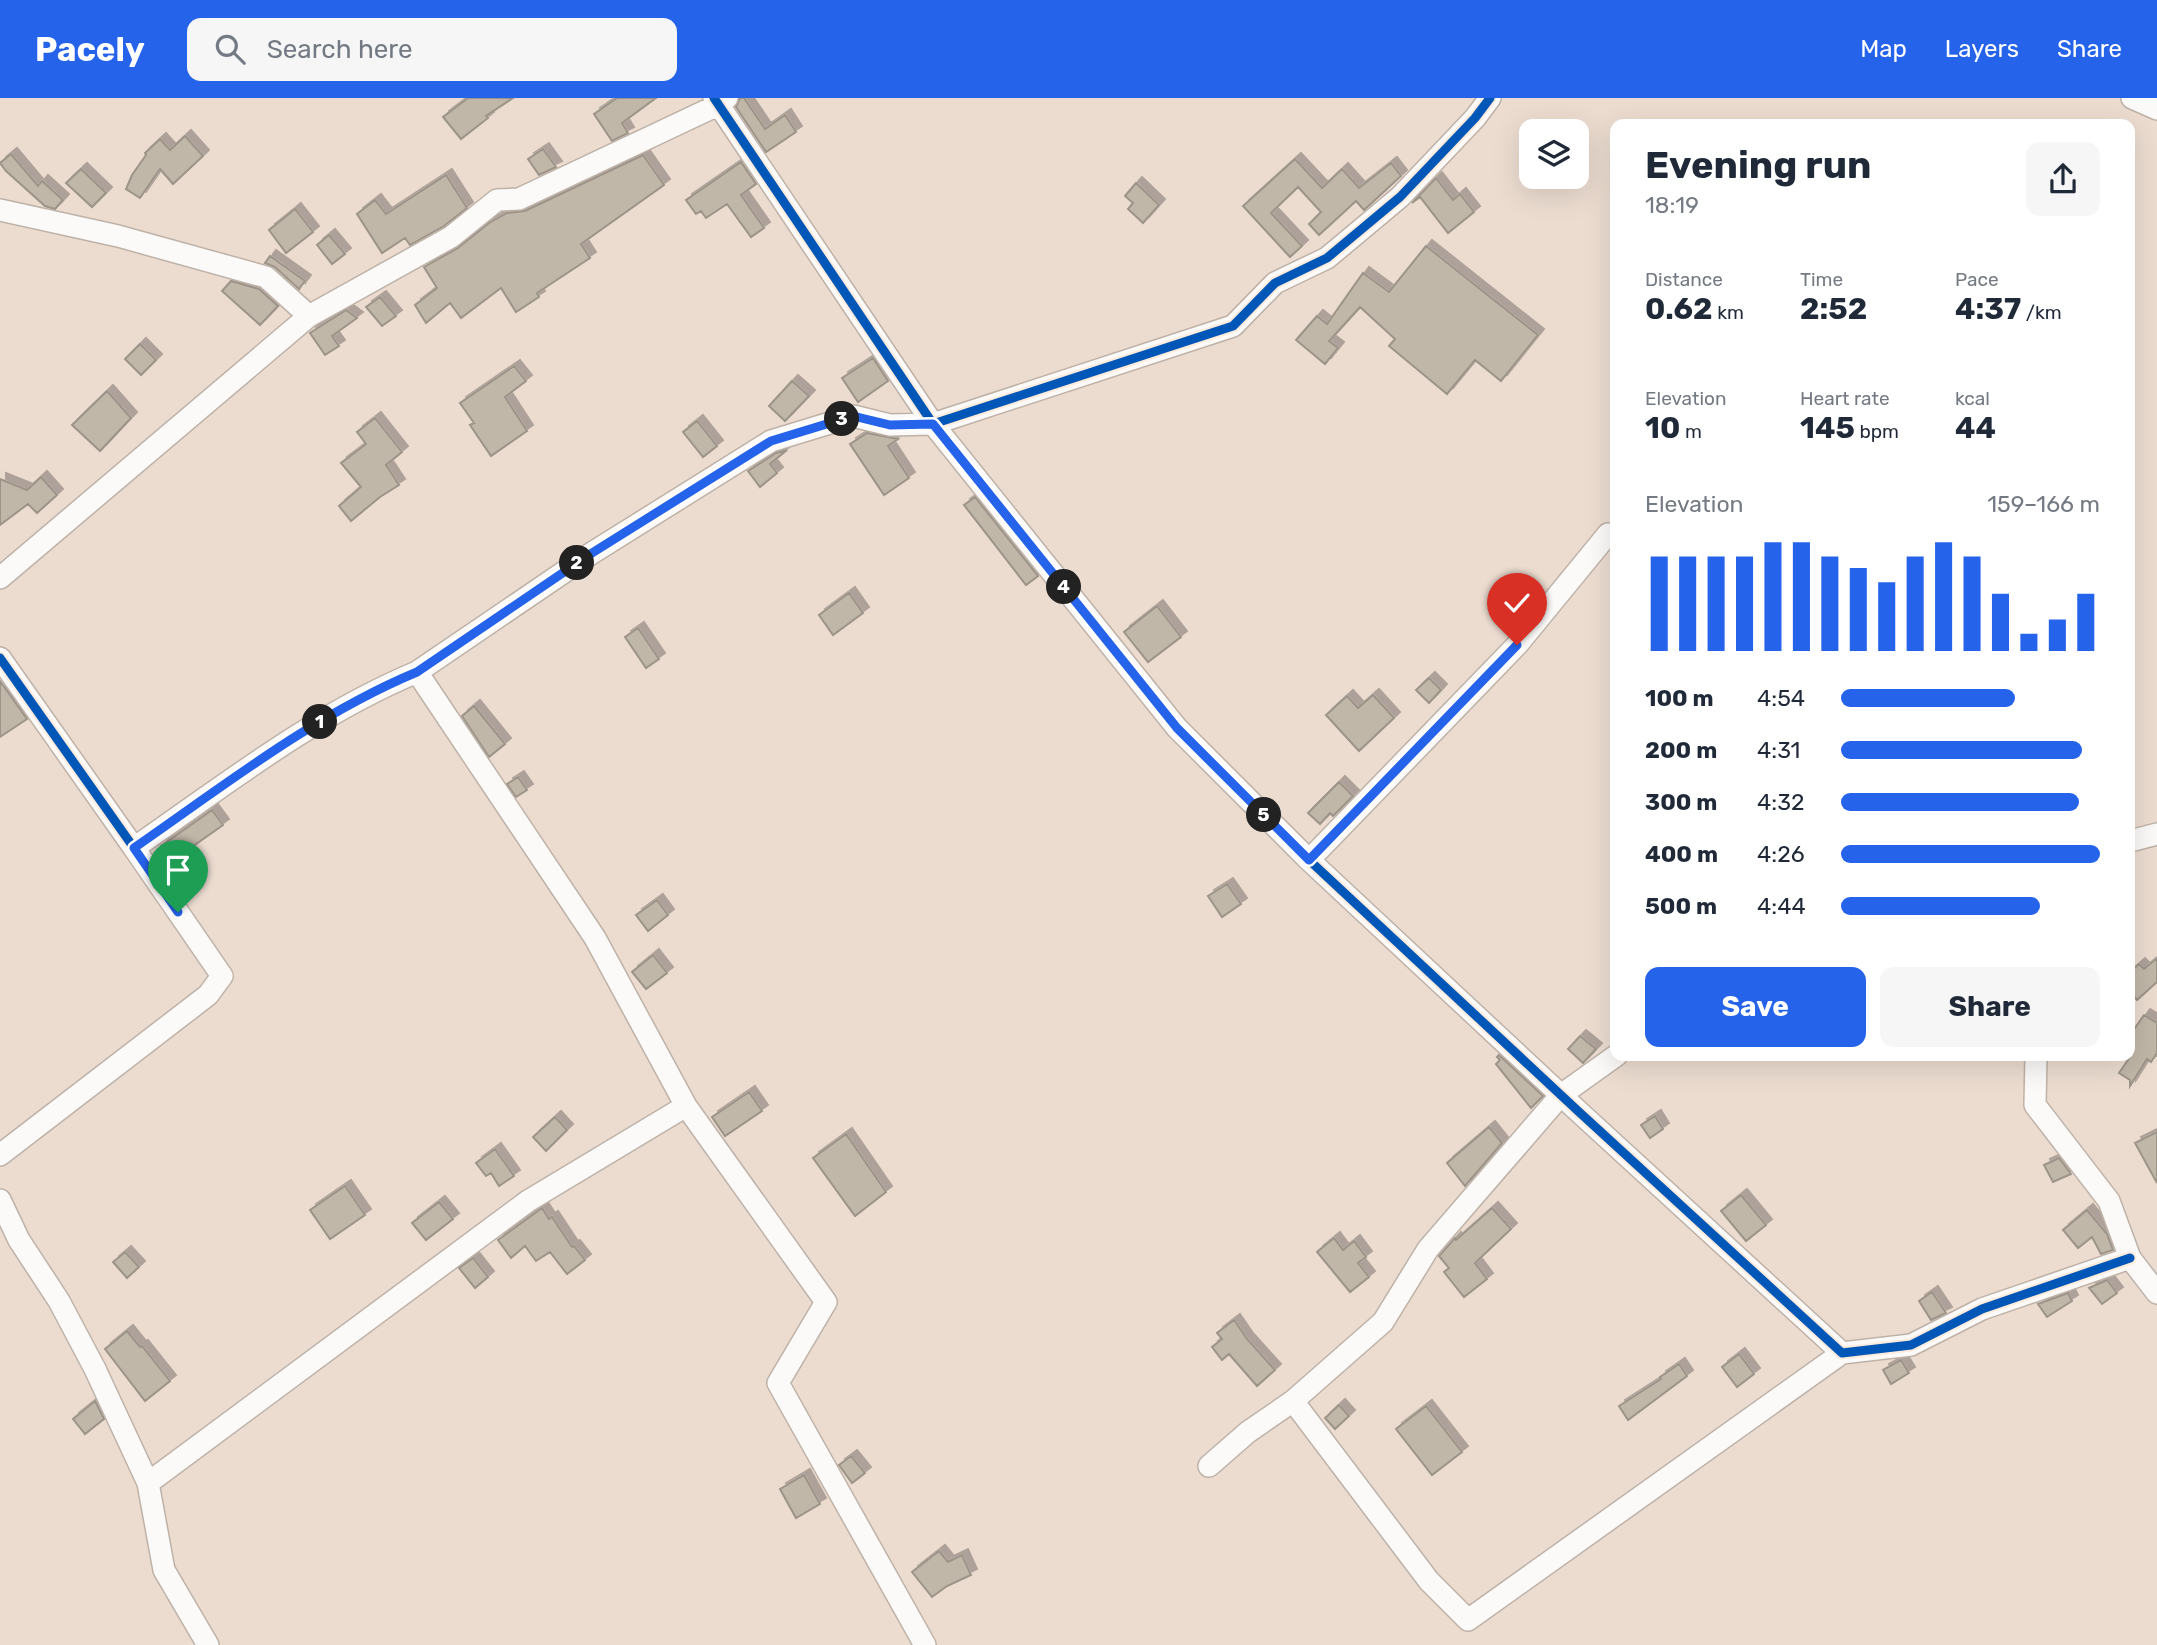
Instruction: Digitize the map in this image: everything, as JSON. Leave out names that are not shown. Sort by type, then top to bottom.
[{"type":"street","points":[[134,848],[301,733],[384,686],[417,672],[592,553],[771,441],[853,416],[890,425],[933,424],[1233,326],[1275,283],[1327,258],[1400,197],[1475,118],[1490,98]]},
{"type":"street","points":[[2132,98],[2157,109]]},
{"type":"street","points":[[0,578],[309,316],[451,237],[497,200],[519,200],[720,100],[933,424],[1177,728],[1309,860],[1842,1353]]},
{"type":"street","points":[[0,210],[118,236],[266,276],[309,316]]},
{"type":"street","points":[[1309,860],[1517,645],[1608,534]]},
{"type":"street","points":[[0,658],[222,976],[208,995],[0,1155]]},
{"type":"street","points":[[417,672],[596,938],[686,1106],[826,1301],[778,1382],[925,1645]]},
{"type":"street","points":[[2135,840],[2157,834]]},
{"type":"street","points":[[1209,1466],[1248,1432],[1293,1401],[1383,1322],[1428,1249],[1561,1095],[1610,1060]]},
{"type":"street","points":[[2036,1061],[2035,1105],[2109,1201],[2130,1258],[2157,1293]]},
{"type":"street","points":[[148,1483],[528,1201],[686,1106]]},
{"type":"street","points":[[0,1200],[19,1240],[59,1301],[95,1369],[148,1483],[164,1570],[208,1645]]},
{"type":"street","points":[[1293,1401],[1429,1581],[1468,1620],[1842,1353],[1911,1345],[1982,1309],[2130,1258]]},
{"type":"building","points":[[468,98],[513,98],[486,116],[488,118],[461,139],[443,117]]},
{"type":"building","points":[[617,98],[656,98],[622,123],[628,133],[612,141],[594,114]]},
{"type":"building","points":[[740,98],[744,98],[765,129],[785,115],[796,132],[766,152],[736,107]]},
{"type":"building","points":[[185,136],[203,156],[173,184],[160,169],[140,198],[126,189],[145,153],[160,139],[170,150]]},
{"type":"building","points":[[543,149],[556,167],[539,175],[528,159]]},
{"type":"building","points":[[11,154],[38,186],[42,181],[63,200],[55,209],[45,206],[6,171],[0,163]]},
{"type":"building","points":[[643,155],[664,185],[581,244],[590,258],[537,293],[539,297],[516,312],[501,288],[461,318],[450,303],[426,323],[415,305],[437,288],[424,267],[458,248],[489,223],[507,213],[525,211]]},
{"type":"building","points":[[1295,159],[1322,188],[1342,169],[1359,188],[1391,163],[1401,176],[1364,210],[1356,201],[1319,235],[1309,224],[1321,212],[1298,187],[1271,213],[1302,246],[1290,257],[1243,206]]},
{"type":"building","points":[[741,162],[756,184],[741,195],[764,228],[751,237],[727,204],[706,218],[701,211],[696,214],[686,200]]},
{"type":"building","points":[[81,169],[106,193],[92,207],[66,183]]},
{"type":"building","points":[[446,175],[467,208],[444,226],[410,245],[405,238],[382,253],[357,214],[375,200],[386,214]]},
{"type":"building","points":[[1436,178],[1453,200],[1460,194],[1474,212],[1448,233],[1420,197],[1412,203]]},
{"type":"building","points":[[1136,183],[1159,205],[1143,223],[1128,209],[1133,203],[1125,196]]},
{"type":"building","points":[[295,209],[313,232],[286,253],[269,230]]},
{"type":"building","points":[[329,235],[345,254],[332,264],[317,245]]},
{"type":"building","points":[[1426,246],[1538,335],[1501,381],[1475,360],[1447,394],[1389,346],[1395,339],[1360,307],[1329,341],[1338,348],[1325,364],[1296,340],[1317,316],[1327,324],[1363,273],[1389,292]]},
{"type":"building","points":[[270,256],[305,281],[300,290],[275,267],[265,263]]},
{"type":"building","points":[[231,281],[259,289],[278,306],[260,325],[222,291]]},
{"type":"building","points":[[380,297],[396,316],[382,326],[366,307]]},
{"type":"building","points":[[346,310],[357,318],[332,336],[339,346],[325,355],[310,333]]},
{"type":"building","points":[[140,344],[156,360],[141,375],[125,359]]},
{"type":"building","points":[[873,358],[888,381],[858,402],[842,378]]},
{"type":"building","points":[[514,366],[526,381],[505,397],[527,431],[491,456],[470,425],[474,423],[460,403]]},
{"type":"building","points":[[792,381],[809,396],[785,421],[769,406]]},
{"type":"building","points":[[107,391],[131,418],[100,451],[72,425]]},
{"type":"building","points":[[375,418],[402,452],[386,465],[399,485],[351,521],[339,506],[361,487],[341,463],[366,444],[357,432]]},
{"type":"building","points":[[697,421],[717,446],[703,457],[683,432]]},
{"type":"building","points":[[867,433],[898,439],[888,446],[909,478],[884,495],[850,444]]},
{"type":"building","points":[[787,450],[770,464],[777,473],[760,487],[748,471],[776,453]]},
{"type":"building","points":[[41,477],[57,495],[37,513],[28,504],[0,525],[0,479],[27,490]]},
{"type":"building","points":[[975,497],[1038,576],[1026,585],[964,505]]},
{"type":"building","points":[[849,593],[863,613],[833,635],[819,615]]},
{"type":"building","points":[[1157,606],[1181,637],[1148,662],[1124,632]]},
{"type":"building","points":[[638,628],[659,659],[646,668],[625,637]]},
{"type":"building","points":[[1429,678],[1441,690],[1429,703],[1416,690]]},
{"type":"building","points":[[0,681],[27,719],[0,737]]},
{"type":"building","points":[[1373,695],[1394,718],[1359,751],[1326,715],[1347,696],[1358,708]]},
{"type":"building","points":[[474,706],[505,744],[489,757],[462,716]]},
{"type":"building","points":[[518,777],[527,790],[516,797],[507,784]]},
{"type":"building","points":[[1339,782],[1353,796],[1333,816],[1330,813],[1320,824],[1308,813]]},
{"type":"building","points":[[212,810],[223,825],[172,861],[161,846]]},
{"type":"building","points":[[1227,884],[1241,904],[1222,917],[1208,896]]},
{"type":"building","points":[[657,900],[668,915],[648,931],[636,915]]},
{"type":"building","points":[[653,955],[667,973],[646,989],[632,972]]},
{"type":"building","points":[[2157,958],[2157,982],[2137,1000],[2135,968],[2139,964],[2144,969]]},
{"type":"building","points":[[2144,1015],[2157,1023],[2157,1053],[2151,1062],[2147,1059],[2130,1086],[2130,1080],[2119,1073],[2127,1061],[2135,1061],[2135,1028]]},
{"type":"building","points":[[1580,1036],[1596,1049],[1583,1063],[1568,1049]]},
{"type":"building","points":[[1499,1055],[1543,1096],[1531,1108],[1496,1064],[1500,1060],[1497,1057]]},
{"type":"building","points":[[749,1092],[762,1111],[725,1136],[712,1117]]},
{"type":"building","points":[[1655,1116],[1663,1129],[1650,1138],[1641,1125]]},
{"type":"building","points":[[555,1117],[567,1130],[546,1151],[533,1137]]},
{"type":"building","points":[[1489,1127],[1502,1143],[1465,1186],[1447,1163]]},
{"type":"building","points":[[2157,1132],[2157,1183],[2135,1143]]},
{"type":"building","points":[[846,1134],[886,1192],[855,1216],[813,1158]]},
{"type":"building","points":[[495,1149],[514,1176],[499,1186],[491,1173],[486,1176],[476,1163]]},
{"type":"building","points":[[2059,1158],[2071,1174],[2053,1182],[2044,1165]]},
{"type":"building","points":[[345,1186],[365,1215],[330,1239],[310,1210]]},
{"type":"building","points":[[1741,1195],[1766,1225],[1746,1241],[1721,1211]]},
{"type":"building","points":[[439,1202],[453,1219],[426,1240],[412,1223]]},
{"type":"building","points":[[542,1208],[585,1260],[567,1274],[550,1252],[536,1261],[525,1246],[511,1258],[498,1240]]},
{"type":"building","points":[[1492,1208],[1511,1229],[1475,1263],[1487,1279],[1464,1297],[1444,1272],[1449,1268],[1439,1256],[1455,1238],[1456,1240]]},
{"type":"building","points":[[2087,1210],[2107,1234],[2113,1250],[2101,1254],[2092,1237],[2078,1248],[2063,1230]]},
{"type":"building","points":[[1334,1238],[1343,1250],[1354,1241],[1366,1257],[1358,1263],[1369,1277],[1350,1292],[1317,1252]]},
{"type":"building","points":[[125,1252],[139,1267],[127,1278],[113,1262]]},
{"type":"building","points":[[473,1258],[488,1277],[475,1288],[459,1268]]},
{"type":"building","points":[[2107,1280],[2117,1293],[2102,1304],[2089,1288]]},
{"type":"building","points":[[1932,1292],[1946,1313],[1931,1320],[1919,1301]]},
{"type":"building","points":[[2068,1293],[2072,1301],[2047,1317],[2038,1304]]},
{"type":"building","points":[[1234,1320],[1275,1370],[1257,1386],[1229,1354],[1222,1360],[1212,1347],[1222,1339],[1217,1333]]},
{"type":"building","points":[[127,1331],[170,1381],[145,1401],[105,1349]]},
{"type":"building","points":[[1739,1354],[1754,1374],[1737,1387],[1722,1367]]},
{"type":"building","points":[[1901,1360],[1909,1373],[1891,1384],[1883,1370]]},
{"type":"building","points":[[1679,1364],[1687,1376],[1628,1420],[1619,1406]]},
{"type":"building","points":[[95,1401],[104,1419],[85,1434],[73,1419]]},
{"type":"building","points":[[1339,1405],[1349,1416],[1335,1429],[1325,1418]]},
{"type":"building","points":[[1426,1406],[1462,1452],[1432,1475],[1396,1429]]},
{"type":"building","points":[[851,1456],[865,1473],[852,1483],[839,1465]]},
{"type":"building","points":[[804,1475],[820,1504],[796,1518],[780,1489]]},
{"type":"building","points":[[939,1551],[948,1562],[962,1555],[971,1575],[947,1586],[932,1597],[912,1572]]},
{"type":"cycle path","points":[[714,98],[933,424],[1177,728],[1309,860],[1842,1353],[1911,1345],[1982,1309],[2130,1258]]},
{"type":"cycle path","points":[[0,658],[134,848],[271,752],[342,709],[417,672],[592,553],[771,441],[853,416],[890,425],[933,424],[1233,326],[1275,283],[1327,258],[1400,197],[1475,118],[1490,98]]},
{"type":"route","points":[[178,912],[134,848],[301,733],[384,686],[417,672],[592,553],[771,441],[853,416],[890,425],[933,424],[1177,728],[1309,860],[1517,645]]}]
